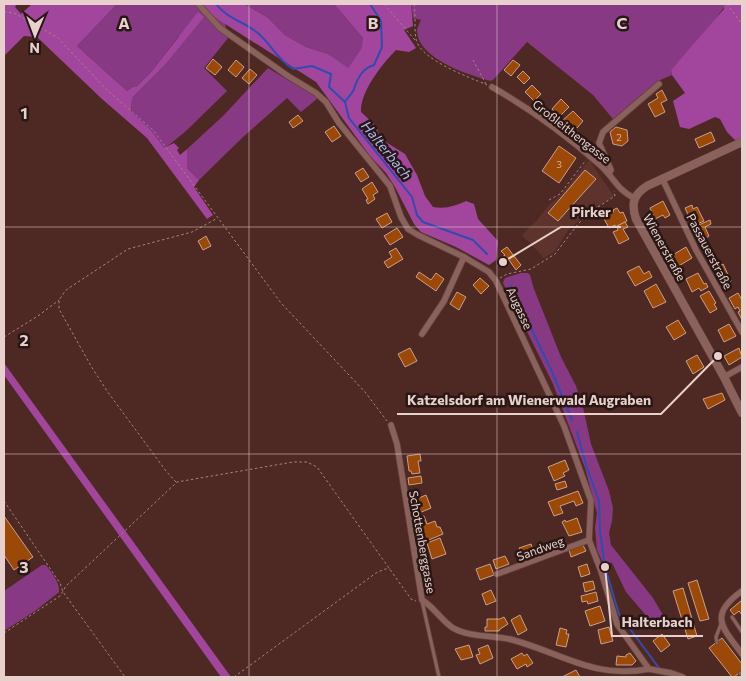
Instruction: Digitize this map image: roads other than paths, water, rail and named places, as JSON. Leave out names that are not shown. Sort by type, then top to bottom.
[{"type":"street","name":"Augasse","points":[[198,4],[220,28],[288,76],[316,93],[326,102],[339,122],[390,186],[401,217],[408,229],[418,236],[464,257],[489,272],[496,281],[564,426],[591,501],[589,540],[601,571],[617,624],[652,670]]},
{"type":"street","points":[[609,173],[611,170],[599,143],[603,132],[659,84]]},
{"type":"street","name":"Großleithengasse","points":[[489,86],[524,106],[590,157],[609,173],[623,192],[634,198]]},
{"type":"street","points":[[634,198],[640,190],[662,178],[742,142]]},
{"type":"street","name":"Passauerstraße","points":[[662,178],[696,250],[742,332]]},
{"type":"street","name":"Wienerstraße","points":[[634,198],[633,207],[636,219],[742,413]]},
{"type":"street","points":[[422,334],[444,301],[464,257]]},
{"type":"street","points":[[724,377],[742,367]]},
{"type":"street","name":"Schottenberggasse","points":[[391,425],[397,444],[422,600],[453,628],[467,633],[513,640],[582,665],[611,672],[630,673],[652,670]]},
{"type":"street","name":"Sandweg","points":[[497,574],[589,540]]},
{"type":"street","points":[[742,591],[730,599],[723,608],[722,624],[742,654]]},
{"type":"street","points":[[652,670],[683,677]]},
{"type":"lane","points":[[422,600],[439,677]]},
{"type":"lane","points":[[732,617],[742,632]]},
{"type":"lane","points":[[717,643],[717,631],[722,624]]},
{"type":"waterway","name":"Halterbach","points":[[216,4],[226,14],[255,31],[282,61],[293,69],[312,66],[331,74],[329,87],[345,102],[349,118],[412,197],[417,215],[423,222],[473,240],[487,254]]},
{"type":"waterway","points":[[345,102],[361,74],[374,65],[382,47],[381,21],[370,4]]},
{"type":"waterway","name":"Halterbach","points":[[511,286],[553,374],[572,420]]},
{"type":"waterway","name":"Halterbach","points":[[577,432],[599,501],[600,531],[605,567],[619,614],[659,668]]},
{"type":"place","name":"Pirker","points":[[503,262]]},
{"type":"place","name":"Katzelsdorf am Wienerwald Augraben","points":[[718,356]]},
{"type":"place","name":"Halterbach","points":[[605,567]]}]
